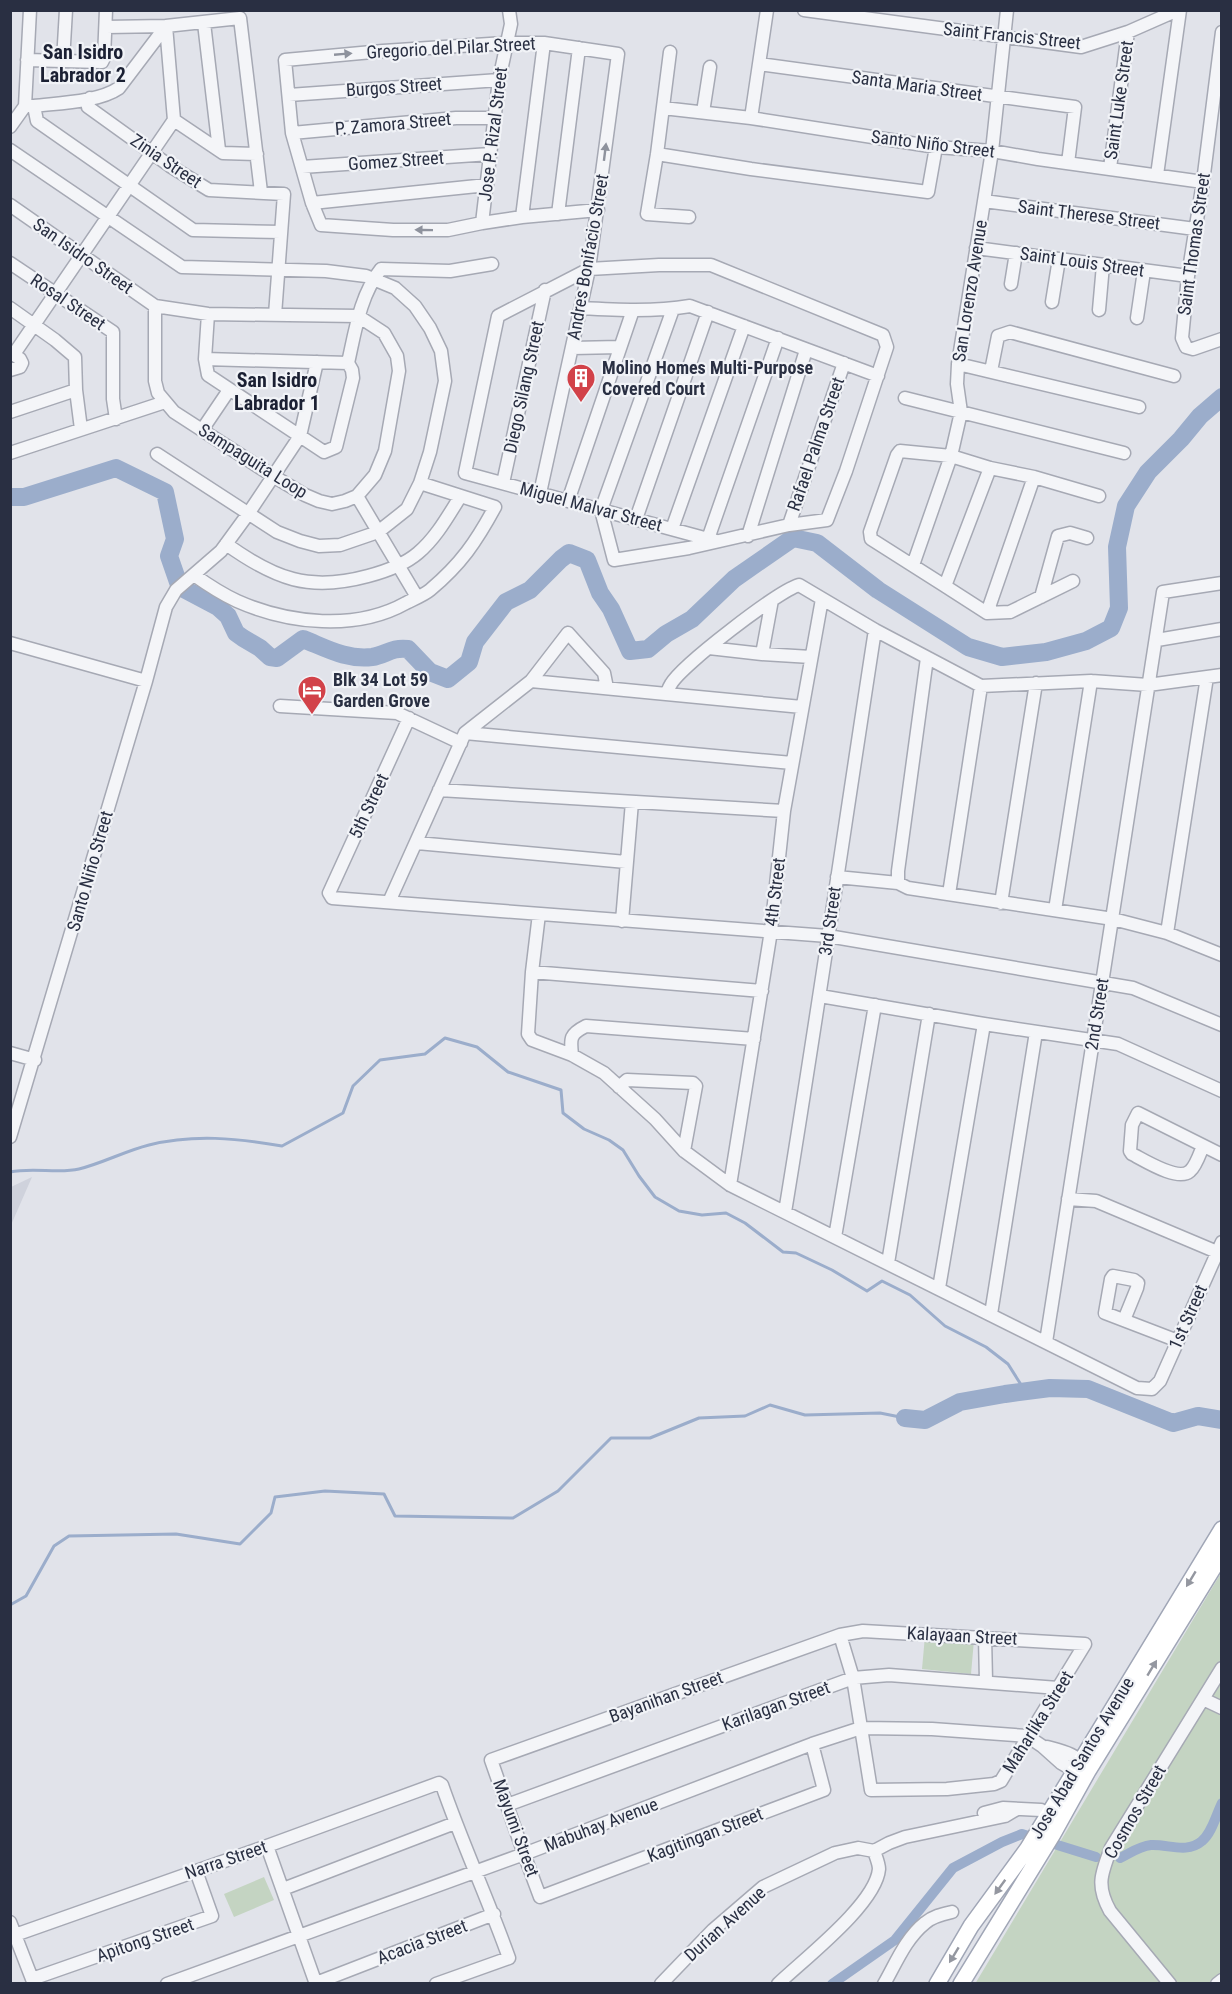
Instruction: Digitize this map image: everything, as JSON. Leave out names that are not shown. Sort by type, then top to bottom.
[{"type":"main road","name":"Jose Abad Santos Avenue","points":[[961,1983],[1081,1767],[1221,1529]]},
{"type":"main road","name":"Jose Abad Santos Avenue","points":[[1081,1767],[1221,1554]]},
{"type":"main road","name":"Jose Abad Santos Avenue","points":[[937,1983],[971,1926],[1034,1851]]},
{"type":"street","points":[[30,10],[27,60],[30,106],[37,122],[193,230],[281,232],[275,315]]},
{"type":"street","points":[[63,61],[66,10]]},
{"type":"street","points":[[27,60],[102,62],[106,10]]},
{"type":"street","name":"Jose P. Rizal Street","points":[[482,223],[499,80],[505,43],[511,24],[509,10]]},
{"type":"street","points":[[751,118],[767,10]]},
{"type":"street","name":"Saint Francis Street","points":[[804,10],[1081,47],[1128,32],[1179,10]]},
{"type":"street","name":"San Lorenzo Avenue","points":[[913,565],[951,456],[961,412],[957,384],[958,364],[992,151],[1007,10]]},
{"type":"street","points":[[1157,176],[1179,10]]},
{"type":"street","points":[[106,27],[166,26],[240,18],[261,192]]},
{"type":"street","points":[[204,23],[219,150]]},
{"type":"street","points":[[10,127],[30,106],[113,93],[166,26]]},
{"type":"street","points":[[15,368],[22,361],[12,353],[34,325],[174,120],[166,26]]},
{"type":"street","name":"Saint Luke Street","points":[[1110,168],[1128,32]]},
{"type":"street","name":"Saint Thomas Street","points":[[1221,32],[1203,182],[1188,276],[1182,338],[1186,346],[1193,349],[1221,339]]},
{"type":"street","name":"Gregorio del Pilar Street","points":[[289,95],[285,60],[505,43],[544,43],[618,54]]},
{"type":"street","points":[[522,217],[544,43]]},
{"type":"street","points":[[558,214],[579,48]]},
{"type":"street","points":[[670,52],[647,214],[689,217]]},
{"type":"street","name":"Andres Bonifacio Street","points":[[540,494],[589,269],[618,54]]},
{"type":"street","name":"Santa Maria Street","points":[[759,64],[1075,107],[1068,163]]},
{"type":"street","points":[[703,112],[710,67]]},
{"type":"street","name":"Burgos Street","points":[[289,95],[499,80]]},
{"type":"street","points":[[289,95],[292,133],[312,202],[319,222],[324,226],[448,230],[522,217],[598,210]]},
{"type":"street","name":"Zinia Street","points":[[90,98],[88,107],[209,190],[284,194],[281,232]]},
{"type":"street","name":"Santo Niño Street","points":[[663,108],[751,118],[936,147],[992,151],[1203,182]]},
{"type":"street","name":"P. Zamora Street","points":[[292,133],[456,118],[495,118]]},
{"type":"street","points":[[174,120],[223,153],[257,154]]},
{"type":"street","points":[[657,154],[751,169],[928,192],[936,147]]},
{"type":"street","points":[[10,150],[182,267],[326,271],[366,276],[395,288],[415,306],[430,328],[441,351],[445,381],[430,452],[420,483],[407,509],[378,532],[340,545],[319,546],[300,541],[277,532],[157,454]]},
{"type":"street","name":"Gomez Street","points":[[302,167],[490,154]]},
{"type":"street","points":[[312,202],[487,184]]},
{"type":"street","name":"Saint Therese Street","points":[[984,201],[1195,229]]},
{"type":"street","name":"San Isidro Street","points":[[10,205],[155,306]]},
{"type":"street","name":"Saint Louis Street","points":[[976,248],[1188,276]]},
{"type":"street","points":[[1011,284],[1016,253]]},
{"type":"street","points":[[1052,302],[1059,259]]},
{"type":"street","name":"Rosal Street","points":[[10,263],[113,333],[113,399],[116,419]]},
{"type":"street","points":[[208,314],[205,359],[208,375],[324,453],[336,447],[353,378],[348,363],[358,316],[381,269],[450,271],[492,264]]},
{"type":"street","points":[[545,290],[589,269],[659,265],[711,266],[883,335],[887,346],[878,376],[827,520],[789,525],[748,536],[712,540],[689,548],[614,560],[601,510],[672,309]]},
{"type":"street","points":[[1099,310],[1103,265]]},
{"type":"street","points":[[1137,318],[1144,271]]},
{"type":"street","name":"Miguel Malvar Street","points":[[545,290],[498,316],[465,473],[712,540]]},
{"type":"street","name":"Diego Silang Street","points":[[503,483],[545,290]]},
{"type":"street","points":[[10,453],[165,402],[158,393],[155,381],[155,306],[208,314],[358,316],[384,333],[397,356],[399,371],[385,451],[375,476],[357,496],[417,597]]},
{"type":"street","points":[[581,308],[633,310],[690,306],[878,376]]},
{"type":"street","points":[[10,308],[75,357],[81,429]]},
{"type":"street","points":[[568,501],[633,310]]},
{"type":"street","points":[[636,519],[708,312]]},
{"type":"street","points":[[672,529],[744,326]]},
{"type":"street","points":[[991,371],[998,336],[1010,332],[1174,376]]},
{"type":"street","points":[[712,540],[778,338]]},
{"type":"street","points":[[572,348],[620,347]]},
{"type":"street","points":[[748,536],[806,350]]},
{"type":"street","points":[[205,359],[348,363]]},
{"type":"street","points":[[317,362],[300,436],[221,551],[192,577],[239,602],[288,617],[345,621],[370,618],[392,611],[428,592],[457,565],[477,540],[495,507],[420,483]]},
{"type":"street","name":"Rafael Palma Street","points":[[789,525],[844,363]]},
{"type":"street","points":[[958,364],[1140,407]]},
{"type":"street","points":[[10,412],[76,390]]},
{"type":"street","points":[[202,430],[229,390]]},
{"type":"street","points":[[905,398],[1124,453]]},
{"type":"street","name":"Sampaguita Loop","points":[[165,402],[174,412],[273,476],[319,501],[332,504],[357,496]]},
{"type":"street","points":[[1073,581],[1010,612],[987,614],[872,538],[870,532],[897,455],[900,451],[905,450],[951,456],[1099,496]]},
{"type":"street","points":[[945,586],[990,468]]},
{"type":"street","points":[[987,614],[1034,477]]},
{"type":"street","points":[[226,544],[250,561],[289,579],[315,583],[344,583],[398,567],[419,552],[441,526],[459,497]]},
{"type":"street","points":[[1041,597],[1058,536],[1071,534],[1087,538]]},
{"type":"street","name":"Santo Niño Street","points":[[10,1137],[166,607],[176,590],[192,577]]},
{"type":"street","name":"2nd Street","points":[[1046,1342],[1163,592],[1221,583]]},
{"type":"street","points":[[667,693],[677,677],[709,648],[772,600],[799,585],[875,630],[981,686],[1091,681],[1148,685],[1221,675]]},
{"type":"street","name":"4th Street","points":[[730,1185],[771,931],[784,811],[822,599]]},
{"type":"street","points":[[762,654],[772,600]]},
{"type":"street","points":[[1157,640],[1221,629]]},
{"type":"street","name":"3rd Street","points":[[785,1212],[875,630]]},
{"type":"street","points":[[607,688],[604,673],[568,633],[531,681],[463,738],[389,902],[828,936],[1133,988],[1221,1025]]},
{"type":"street","points":[[10,643],[146,681]]},
{"type":"street","points":[[709,648],[811,657]]},
{"type":"street","points":[[898,883],[927,658]]},
{"type":"street","points":[[1167,933],[1207,677]]},
{"type":"street","points":[[531,681],[802,706]]},
{"type":"street","points":[[1055,910],[1091,681]]},
{"type":"street","points":[[1000,903],[1036,683]]},
{"type":"street","points":[[949,894],[981,686]]},
{"type":"street","points":[[280,706],[397,713],[463,738],[792,763]]},
{"type":"street","name":"5th Street","points":[[389,902],[337,899],[332,898],[328,893],[409,718]]},
{"type":"street","points":[[439,790],[784,811]]},
{"type":"street","points":[[622,921],[632,802]]},
{"type":"street","points":[[417,843],[626,862]]},
{"type":"street","points":[[837,877],[898,883],[908,888],[1113,919],[1167,933],[1221,954]]},
{"type":"street","points":[[540,914],[532,972],[528,1034],[530,1038],[572,1055],[604,1073],[655,1119],[684,1151],[730,1185],[1046,1342]]},
{"type":"street","points":[[532,972],[762,991]]},
{"type":"street","points":[[820,996],[1118,1044],[1221,1091]]},
{"type":"street","points":[[835,1237],[875,1005]]},
{"type":"street","points":[[888,1263],[929,1014]]},
{"type":"street","points":[[939,1288],[984,1024]]},
{"type":"street","points":[[572,1055],[570,1040],[575,1031],[586,1026],[754,1039]]},
{"type":"street","points":[[990,1314],[1036,1032]]},
{"type":"street","points":[[10,1053],[34,1060]]},
{"type":"street","points":[[619,1087],[627,1080],[693,1083],[696,1086],[684,1151]]},
{"type":"street","points":[[1203,1146],[1191,1171],[1174,1174],[1132,1154],[1130,1151],[1132,1125],[1138,1113],[1221,1155]]},
{"type":"street","points":[[1068,1199],[1096,1201],[1219,1247]]},
{"type":"street","name":"1st Street","points":[[1046,1342],[1137,1388],[1152,1389],[1160,1381],[1219,1247]]},
{"type":"street","points":[[1124,1320],[1178,1341]]},
{"type":"street","name":"Kalayaan Street","points":[[840,1635],[863,1631],[1084,1643]]},
{"type":"street","points":[[840,1635],[854,1678],[861,1728]]},
{"type":"street","name":"Bayanihan Street","points":[[491,1760],[840,1635]]},
{"type":"street","points":[[986,1637],[986,1681]]},
{"type":"street","name":"Maharlika Street","points":[[861,1728],[871,1790],[946,1789],[994,1784],[1005,1776],[1085,1647],[1084,1643]]},
{"type":"street","name":"Cosmos Street","points":[[1170,1983],[1110,1911],[1103,1898],[1101,1884],[1111,1848],[1221,1668]]},
{"type":"street","name":"Karilagan Street","points":[[507,1805],[854,1678],[888,1675],[1058,1688]]},
{"type":"street","points":[[1203,1699],[1221,1708]]},
{"type":"street","name":"Mabuhay Avenue","points":[[167,1983],[524,1854],[812,1744],[861,1728],[932,1729],[1028,1736]]},
{"type":"street","points":[[1028,1736],[1062,1763],[1081,1767]]},
{"type":"street","name":"Kagitingan Street","points":[[540,1897],[824,1790],[812,1744]]},
{"type":"street","name":"Mayumi Street","points":[[491,1760],[540,1897]]},
{"type":"street","name":"Narra Street","points":[[15,1935],[437,1783],[442,1785],[455,1823]]},
{"type":"street","name":"Durian Avenue","points":[[661,1983],[713,1930],[763,1887],[835,1853],[858,1848],[874,1851],[889,1843],[929,1831],[947,1830],[1005,1816],[1017,1809],[1041,1810],[1050,1824]]},
{"type":"street","points":[[283,1889],[455,1823],[494,1914],[509,1958],[436,1983]]},
{"type":"street","points":[[267,1846],[316,1983]]},
{"type":"street","points":[[778,1983],[854,1913],[867,1896],[875,1883],[879,1868],[874,1851]]},
{"type":"street","name":"Apitong Street","points":[[33,1981],[212,1916],[196,1871]]},
{"type":"street","points":[[884,1983],[910,1939],[925,1923],[934,1917],[952,1912]]},
{"type":"street","name":"Acacia Street","points":[[316,1983],[494,1914]]},
{"type":"street","points":[[10,1922],[33,1981]]},
{"type":"street","points":[[1217,1983],[1221,1980]]},
{"type":"shaded area","points":[[32,1177],[11,1225],[11,1187]]},
{"type":"green space","points":[[1221,1573],[1221,1983],[975,1984]]},
{"type":"green space","points":[[925,1636],[974,1640],[971,1674],[922,1669]]},
{"type":"green space","points":[[264,1877],[274,1900],[234,1917],[224,1894]]},
{"type":"waterway","points":[[10,497],[24,497],[116,468],[165,492],[175,539],[169,556],[178,582],[184,589],[218,607],[228,616],[236,633],[270,657],[277,658],[303,639],[353,657],[372,657],[397,649],[408,649],[430,672],[448,679],[469,662],[475,642],[506,602],[530,590],[569,553],[587,560],[600,593],[611,609],[630,651],[648,649],[666,634],[692,619],[734,579],[793,538],[817,543],[878,590],[968,647],[1002,657],[1046,652],[1086,641],[1111,628],[1119,608],[1117,547],[1126,506],[1148,472],[1200,416],[1222,397]]},
{"type":"waterway","points":[[10,1172],[79,1169],[140,1148],[182,1139],[232,1139],[282,1146],[343,1113],[353,1086],[380,1060],[425,1054],[445,1038],[477,1047],[508,1072],[561,1090],[563,1113],[584,1129],[609,1140],[623,1150],[655,1197],[679,1211],[702,1215],[726,1213],[745,1223],[783,1252],[796,1253],[832,1270],[867,1291],[882,1281],[910,1295],[945,1326],[986,1347],[1008,1364],[1025,1391]]},
{"type":"waterway","points":[[905,1418],[925,1420],[960,1402],[1050,1388],[1088,1389],[1173,1423],[1198,1416],[1222,1420]]},
{"type":"waterway","points":[[10,1605],[26,1596],[54,1546],[69,1536],[176,1534],[240,1544],[271,1513],[275,1497],[325,1491],[384,1494],[395,1516],[513,1518],[558,1491],[611,1438],[650,1438],[699,1418],[745,1416],[770,1405],[805,1415],[880,1413],[905,1418]]},
{"type":"waterway","points":[[1120,1858],[1147,1846],[1184,1848],[1196,1845],[1208,1833],[1222,1803]]},
{"type":"waterway","points":[[832,1984],[895,1940],[953,1868],[1002,1842],[1022,1834],[1096,1857]]},
{"type":"place","name":"Molino Homes Multi-Purpose Covered Court","points":[[581,404]]},
{"type":"place","name":"Blk 34 Lot 59 Garden Grove","points":[[312,716]]},
{"type":"district","name":"San Isidro Labrador 2","points":[[83,64]]},
{"type":"district","name":"San Isidro Labrador 1","points":[[277,392]]}]
